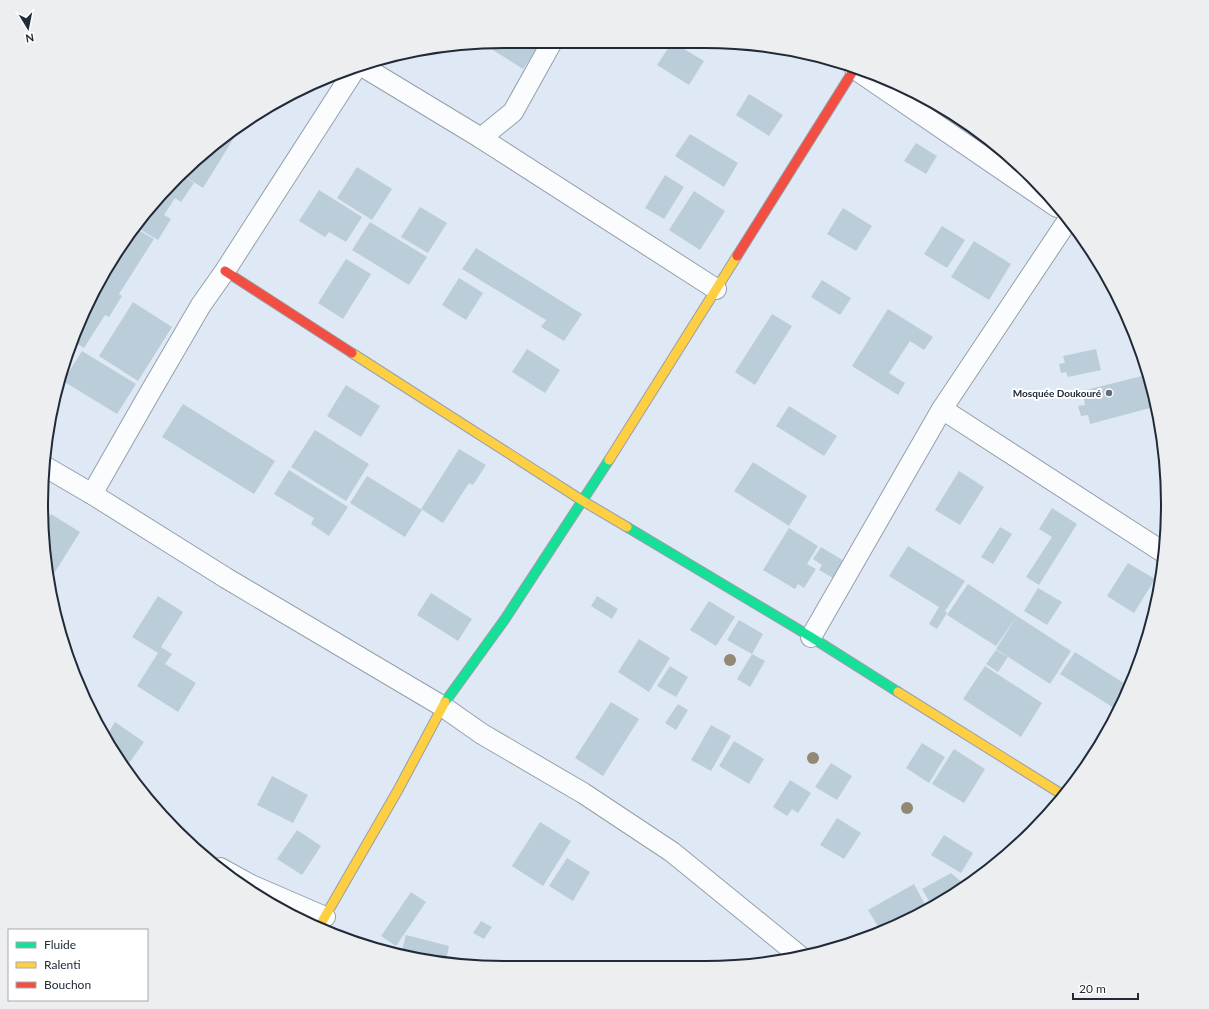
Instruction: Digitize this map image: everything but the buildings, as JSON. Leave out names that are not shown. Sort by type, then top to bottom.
[{"type":"street","points":[[481,138],[513,112],[549,48]]},
{"type":"street","points":[[367,69],[481,138],[716,289]]},
{"type":"street","points":[[263,892],[322,922],[398,790],[442,706],[505,620],[583,501],[853,73]]},
{"type":"street","points":[[92,494],[182,337],[351,75]]},
{"type":"street","points":[[871,80],[1039,195]]},
{"type":"street","points":[[812,636],[942,409],[1065,225]]},
{"type":"street","points":[[225,271],[583,501],[812,636],[1059,792]]},
{"type":"street","points":[[942,409],[1159,546]]},
{"type":"street","points":[[50,469],[226,578],[442,706],[482,734],[583,793],[672,852],[795,952]]},
{"type":"traffic: fast","points":[[445,702],[505,619],[609,460]]},
{"type":"traffic: fast","points":[[627,527],[811,637],[898,692]]},
{"type":"traffic: slow","points":[[609,460],[737,256]]},
{"type":"traffic: slow","points":[[352,353],[583,501],[627,527]]},
{"type":"traffic: slow","points":[[898,692],[1059,792]]},
{"type":"traffic: slow","points":[[322,922],[398,790],[445,702]]},
{"type":"traffic: jam","points":[[737,256],[852,72]]},
{"type":"traffic: jam","points":[[225,271],[352,353]]},
{"type":"place","name":"Mosquée Doukouré","points":[[1109,393]]}]
